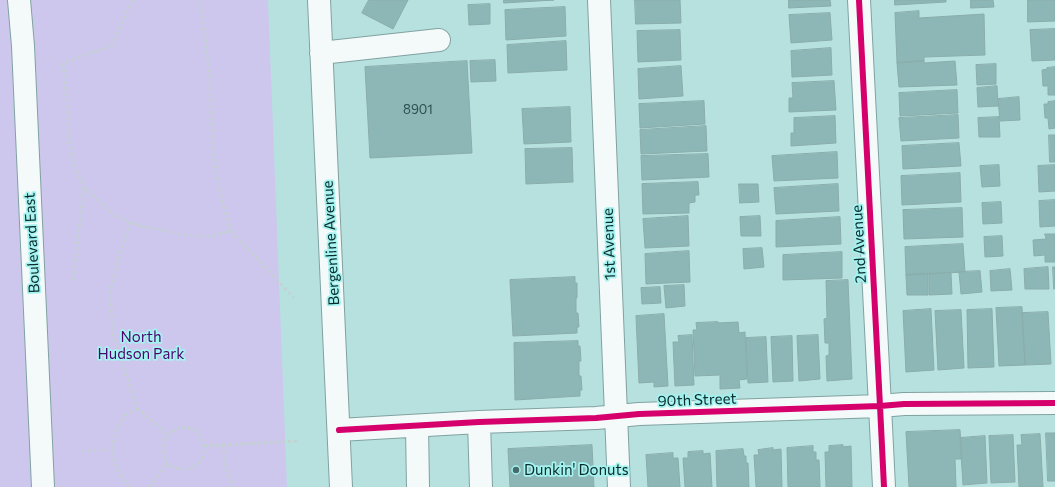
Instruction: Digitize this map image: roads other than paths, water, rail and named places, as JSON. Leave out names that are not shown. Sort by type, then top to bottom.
[{"type":"street","name":"Boulevard East","points":[[19,0],[44,487]]},
{"type":"street","name":"Bergenline Avenue","points":[[319,0],[342,487]]},
{"type":"street","name":"1st Avenue","points":[[599,0],[619,487]]},
{"type":"street","name":"2nd Avenue","points":[[859,0],[884,487]]},
{"type":"street","points":[[322,53],[439,40]]},
{"type":"street","name":"90th Street","points":[[339,430],[479,422],[616,417],[639,414],[904,404],[1055,403]]},
{"type":"street","points":[[479,422],[481,487]]},
{"type":"street","points":[[418,426],[418,487]]},
{"type":"place","name":"Dunkin' Donuts","points":[[516,470]]},
{"type":"park label","name":"North Hudson Park","points":[[141,346]]}]
